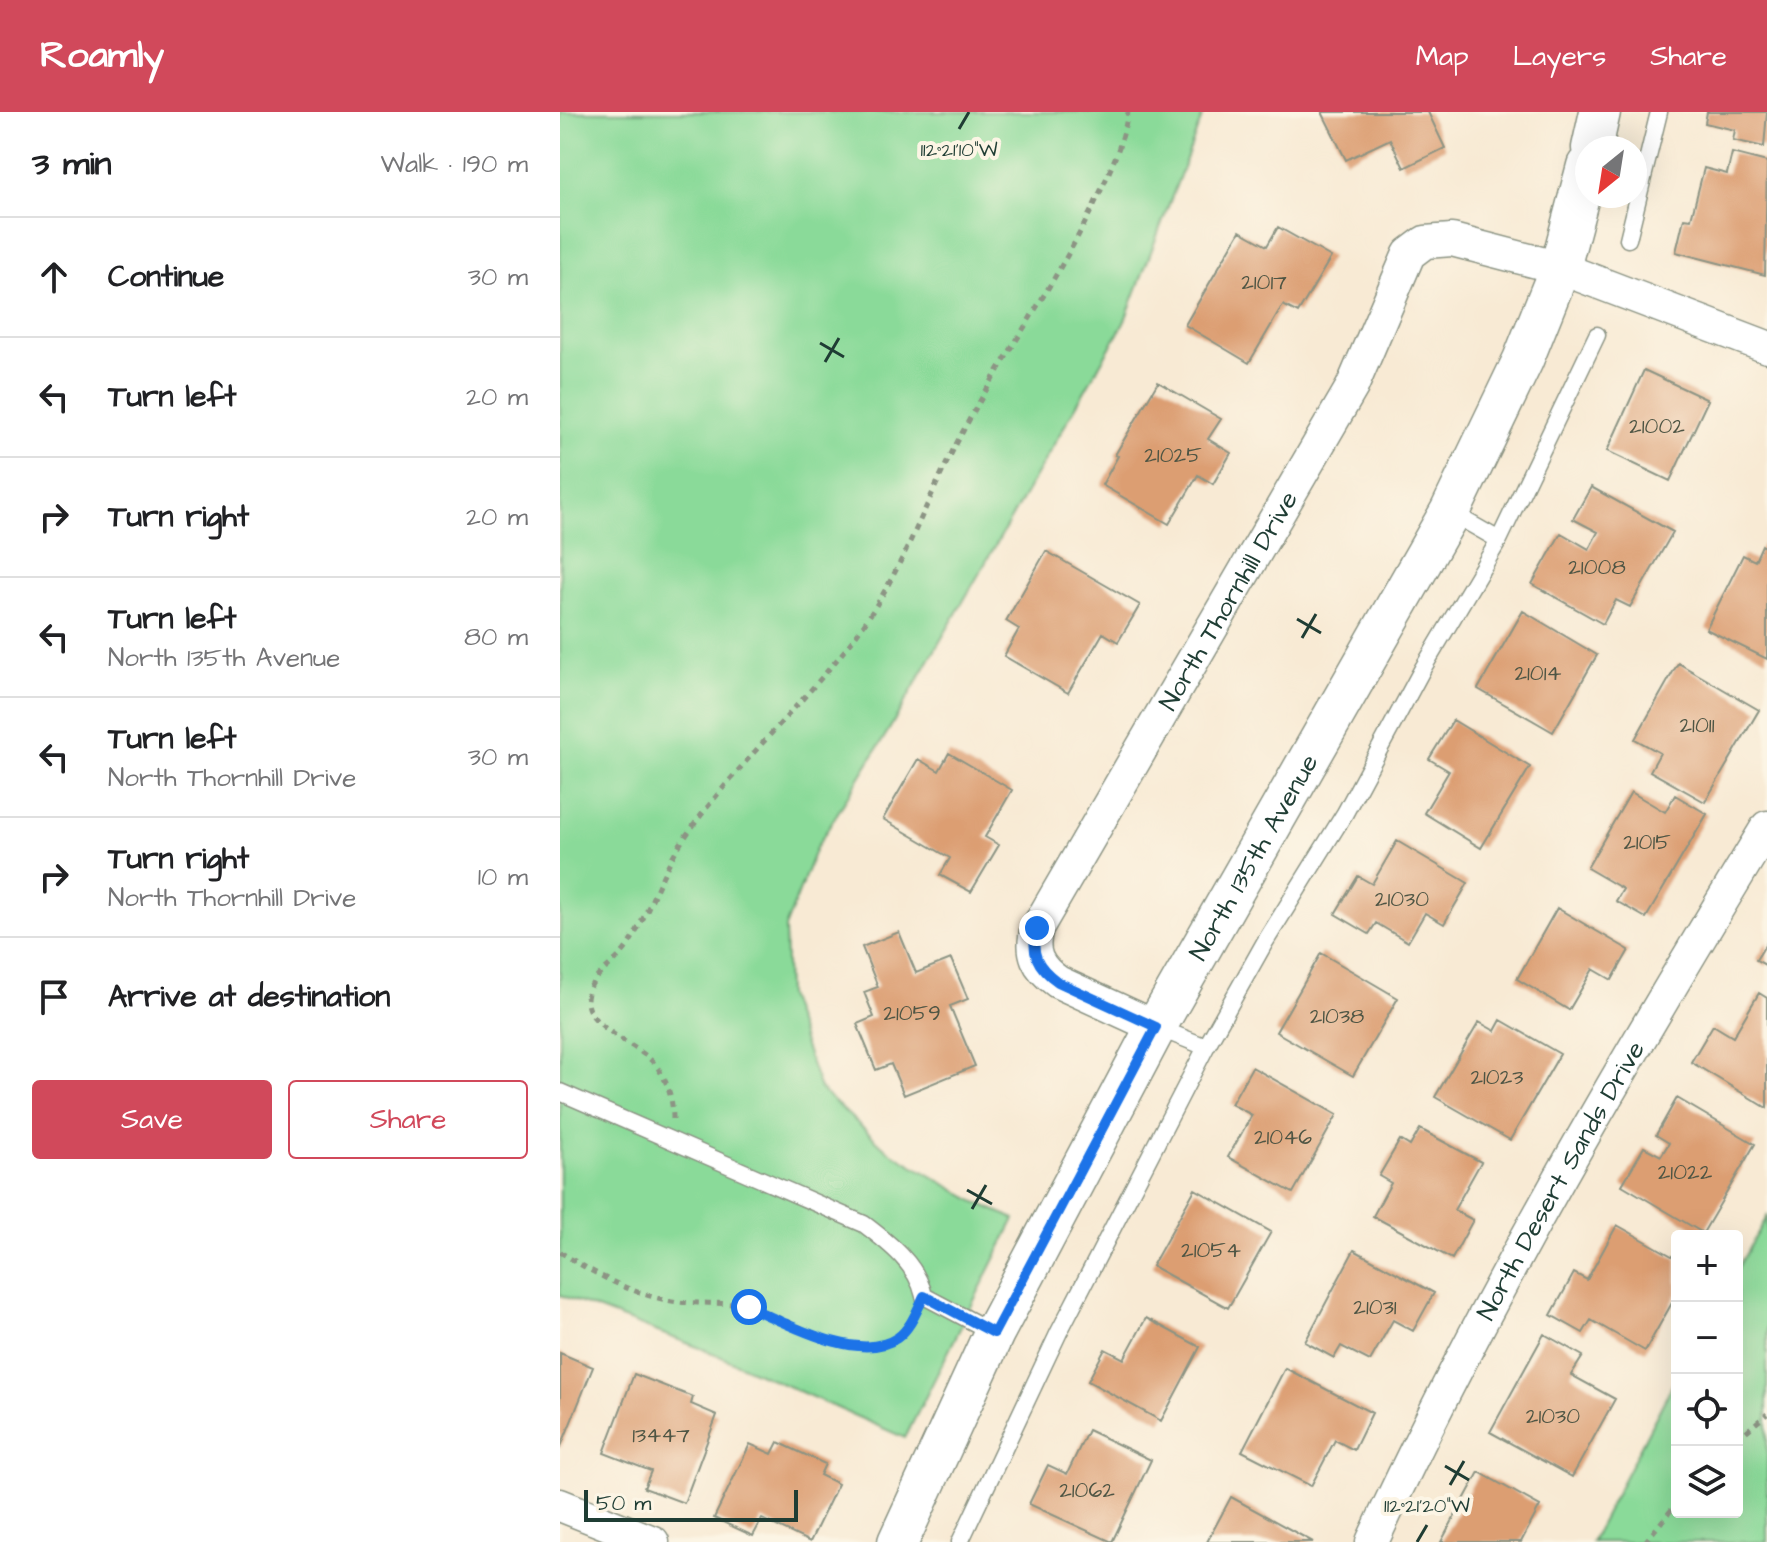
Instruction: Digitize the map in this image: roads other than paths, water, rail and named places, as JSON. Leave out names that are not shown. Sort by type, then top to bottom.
[{"type":"street","points":[[1595,136],[1600,112]]},
{"type":"street","name":"North 135th Avenue","points":[[898,1542],[994,1333],[1156,1027],[1450,512],[1523,360],[1560,268],[1576,208]]},
{"type":"street","name":"North Thornhill Drive","points":[[1156,1027],[1058,982],[1044,972],[1035,958],[1033,941],[1037,928],[1352,387],[1409,254],[1425,242],[1452,240],[1560,268],[1767,347]]},
{"type":"street","name":"North Desert Sands Drive","points":[[1372,1542],[1466,1347],[1637,1040],[1767,827]]},
{"type":"street","points":[[560,1505],[653,1542]]},
{"type":"lane","points":[[1628,239],[1659,112]]},
{"type":"lane","points":[[960,1542],[1059,1332],[1206,1047],[1265,942],[1345,813],[1423,668],[1499,540],[1597,335]]},
{"type":"lane","points":[[1450,512],[1499,540]]},
{"type":"lane","points":[[1156,1027],[1206,1047]]},
{"type":"lane","points":[[560,1092],[864,1224],[888,1243],[912,1269],[924,1296],[994,1333]]}]
